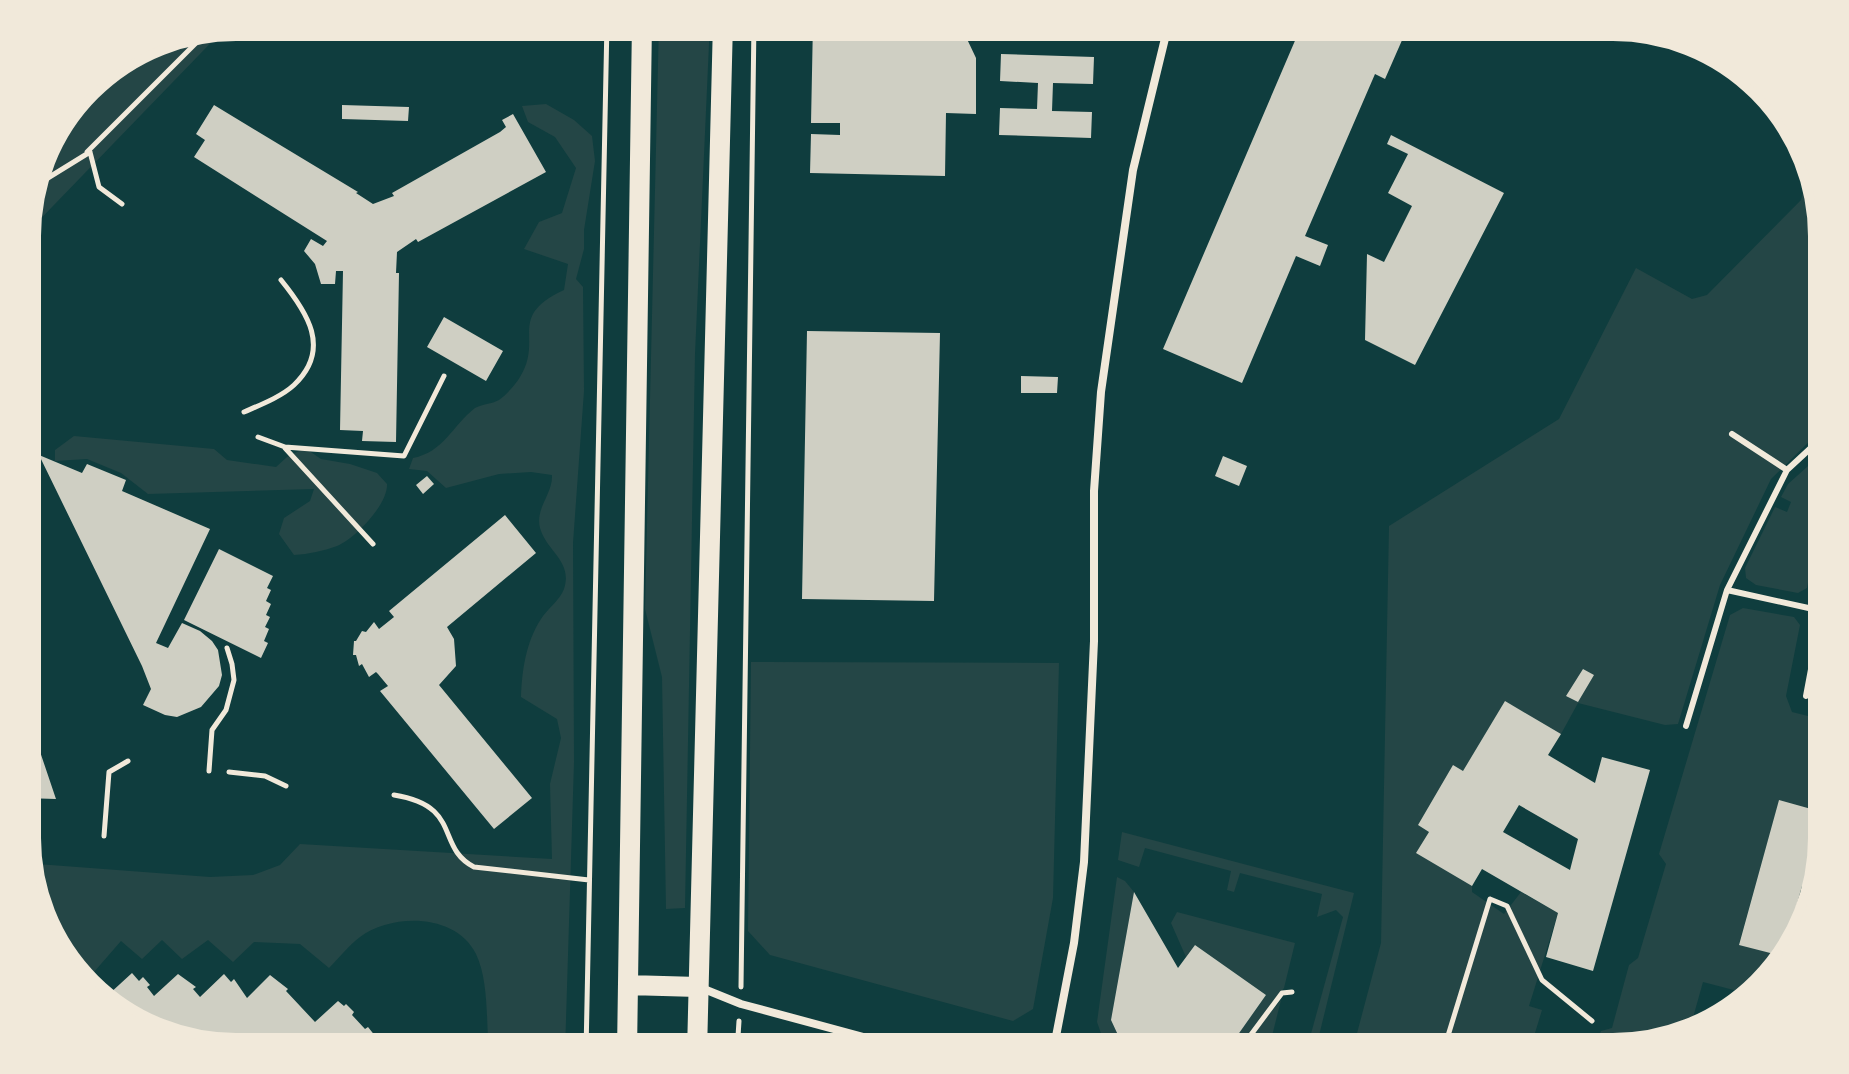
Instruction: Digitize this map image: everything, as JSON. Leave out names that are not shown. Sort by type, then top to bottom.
[{"type":"main road","points":[[627,1038],[642,36]]},
{"type":"main road","points":[[697,1038],[723,36]]},
{"type":"main road","points":[[628,985],[698,987]]},
{"type":"street","points":[[1056,1038],[1074,943],[1084,862],[1094,641],[1094,491],[1101,392],[1133,170],[1166,36]]},
{"type":"street","points":[[698,987],[741,1004],[867,1038]]},
{"type":"lane","points":[[1732,434],[1787,470]]},
{"type":"lane","points":[[1686,726],[1727,590],[1787,470],[1813,446]]},
{"type":"lane","points":[[1727,590],[1813,609]]},
{"type":"lane","points":[[1806,696],[1813,659]]},
{"type":"path","points":[[586,1038],[607,36]]},
{"type":"path","points":[[738,1038],[754,36]]},
{"type":"path","points":[[122,204],[99,187],[90,152],[87,152],[199,40]]},
{"type":"path","points":[[45,180],[90,152]]},
{"type":"path","points":[[244,412],[293,387],[307,369],[313,351],[313,331],[304,308],[281,280]]},
{"type":"path","points":[[258,437],[285,447],[404,456],[444,376]]},
{"type":"path","points":[[285,447],[373,544]]},
{"type":"path","points":[[209,771],[212,730],[226,710],[234,680],[227,648]]},
{"type":"path","points":[[104,836],[109,772],[128,761]]},
{"type":"path","points":[[229,772],[265,776],[286,786]]},
{"type":"path","points":[[394,795],[415,798],[431,807],[439,815],[463,861],[474,867],[589,880]]},
{"type":"path","points":[[1447,1038],[1490,899],[1507,906],[1542,980],[1592,1021]]},
{"type":"path","points":[[1248,1038],[1282,993],[1292,992]]},
{"type":"shaded area","points":[[659,36],[709,36],[695,354],[685,908],[666,909],[662,677],[645,609]]},
{"type":"shaded area","points":[[216,38],[37,223],[51,160],[63,136],[86,104],[104,86],[136,63],[172,47]]},
{"type":"shaded area","points":[[546,104],[574,120],[592,136],[595,161],[584,249],[576,279],[583,287],[584,391],[573,543],[574,762],[565,1038],[488,1038],[485,989],[476,954],[467,941],[454,931],[422,921],[405,921],[373,929],[329,968],[300,944],[254,942],[233,962],[208,940],[182,959],[162,940],[142,959],[121,941],[94,972],[73,954],[57,926],[47,902],[38,864],[210,877],[253,875],[280,865],[300,844],[552,859],[550,784],[561,738],[557,719],[521,697],[528,647],[544,615],[562,593],[566,579],[562,564],[543,536],[539,521],[552,475],[531,472],[499,474],[446,488],[427,471],[409,469],[413,458],[433,450],[475,408],[499,400],[513,386],[526,363],[531,319],[546,300],[564,290],[568,264],[524,249],[539,222],[562,213],[576,168],[555,137],[528,122],[522,106]]},
{"type":"shaded area","points":[[1805,184],[1813,223],[1813,438],[1771,479],[1720,585],[1678,724],[1665,725],[1578,703],[1561,734],[1505,702],[1463,771],[1418,825],[1429,832],[1417,853],[1472,886],[1472,892],[1504,914],[1521,892],[1558,913],[1529,1006],[1542,1010],[1535,1033],[1552,1038],[1356,1038],[1381,943],[1389,526],[1559,419],[1636,268],[1692,299],[1707,295],[1801,200]]},
{"type":"shaded area","points":[[74,436],[214,449],[227,460],[276,467],[305,448],[321,459],[377,473],[387,484],[386,492],[370,520],[345,542],[321,551],[294,555],[279,534],[284,518],[310,501],[314,489],[148,494],[121,473],[87,459],[55,461],[55,450]]},
{"type":"shaded area","points":[[1813,462],[1813,555],[1807,588],[1798,593],[1756,585],[1746,578],[1745,568],[1775,507],[1787,512],[1791,502],[1781,497],[1788,484]]},
{"type":"shaded area","points":[[1743,608],[1794,617],[1800,625],[1786,696],[1792,712],[1808,716],[1813,714],[1813,810],[1779,801],[1739,944],[1775,954],[1740,992],[1703,982],[1692,1021],[1652,1034],[1598,1038],[1601,1031],[1612,1028],[1629,965],[1638,958],[1666,864],[1659,854],[1730,615]]},
{"type":"shaded area","points":[[751,662],[1059,663],[1053,898],[1033,1009],[1013,1021],[770,955],[748,931]]},
{"type":"shaded area","points":[[1122,832],[1354,893],[1318,1038],[1310,1038],[1343,917],[1336,910],[1317,917],[1322,894],[1240,873],[1234,892],[1227,890],[1231,871],[1145,848],[1139,867],[1118,860]]},
{"type":"shaded area","points":[[1117,877],[1134,892],[1111,1020],[1119,1038],[1103,1038],[1097,1022]]},
{"type":"shaded area","points":[[1177,912],[1295,943],[1284,988],[1246,1038],[1236,1038],[1266,995],[1195,945],[1186,957],[1171,923]]},
{"type":"shaded area","points":[[1281,1000],[1272,1038],[1250,1038]]},
{"type":"building","points":[[813,36],[963,36],[976,58],[976,114],[946,113],[945,176],[810,173],[811,134],[840,135],[840,123],[811,123]]},
{"type":"building","points":[[1297,36],[1404,36],[1385,79],[1375,74],[1305,236],[1328,245],[1320,266],[1296,256],[1242,383],[1163,349]]},
{"type":"building","points":[[1001,54],[1094,57],[1093,84],[1053,83],[1052,111],[1092,112],[1091,138],[999,135],[1000,108],[1037,109],[1038,83],[1000,81]]},
{"type":"building","points":[[214,105],[373,204],[394,196],[392,193],[500,132],[506,127],[502,120],[513,114],[546,172],[418,242],[416,239],[397,252],[396,442],[362,441],[363,431],[340,430],[343,271],[336,271],[335,284],[321,284],[315,264],[304,251],[311,239],[323,246],[327,241],[194,157],[205,140],[196,134]]},
{"type":"building","points":[[342,105],[409,107],[408,121],[342,119]]},
{"type":"building","points":[[1391,135],[1504,193],[1415,365],[1365,340],[1367,254],[1384,262],[1412,206],[1388,193],[1408,154],[1387,144]]},
{"type":"building","points":[[444,317],[503,351],[486,381],[427,347]]},
{"type":"building","points":[[807,331],[940,333],[934,601],[802,599]]},
{"type":"building","points":[[1021,376],[1058,377],[1057,393],[1021,393]]},
{"type":"building","points":[[39,455],[82,473],[87,464],[126,480],[122,491],[210,529],[156,643],[168,648],[182,623],[200,631],[212,641],[218,650],[222,675],[219,686],[201,707],[177,717],[143,705],[151,689],[142,666]]},
{"type":"building","points":[[1223,456],[1247,466],[1239,486],[1215,476]]},
{"type":"building","points":[[427,476],[434,484],[423,494],[416,485]]},
{"type":"building","points":[[505,515],[536,553],[447,627],[454,639],[456,666],[439,685],[532,798],[494,829],[380,691],[388,686],[376,672],[369,677],[362,664],[359,666],[356,655],[353,655],[354,641],[362,631],[366,632],[374,622],[379,629],[394,617],[389,611]]},
{"type":"building","points":[[219,549],[273,576],[267,588],[271,590],[266,601],[271,604],[265,627],[269,629],[264,641],[268,643],[261,658],[184,620]]},
{"type":"building","points":[[1583,669],[1594,675],[1578,702],[1566,696]]},
{"type":"building","points":[[1505,701],[1561,734],[1548,755],[1595,783],[1602,757],[1650,770],[1593,971],[1546,957],[1558,913],[1482,869],[1472,886],[1416,853],[1429,832],[1418,825],[1453,765],[1463,771]],"holes":[[[1519,805],[1578,839],[1570,870],[1503,832]]]},
{"type":"building","points":[[36,740],[56,799],[36,798]]},
{"type":"building","points":[[1779,800],[1813,809],[1813,851],[1809,877],[1806,887],[1802,886],[1786,938],[1775,954],[1739,945]]},
{"type":"building","points":[[1134,892],[1178,968],[1195,945],[1266,995],[1236,1038],[1119,1038],[1111,1020]]},
{"type":"building","points":[[132,973],[139,981],[143,977],[154,996],[178,974],[196,987],[193,989],[200,997],[224,974],[231,982],[234,979],[247,998],[270,975],[288,989],[286,991],[315,1022],[338,1001],[354,1012],[352,1015],[365,1029],[368,1027],[377,1038],[210,1036],[160,1023],[110,993]]}]
